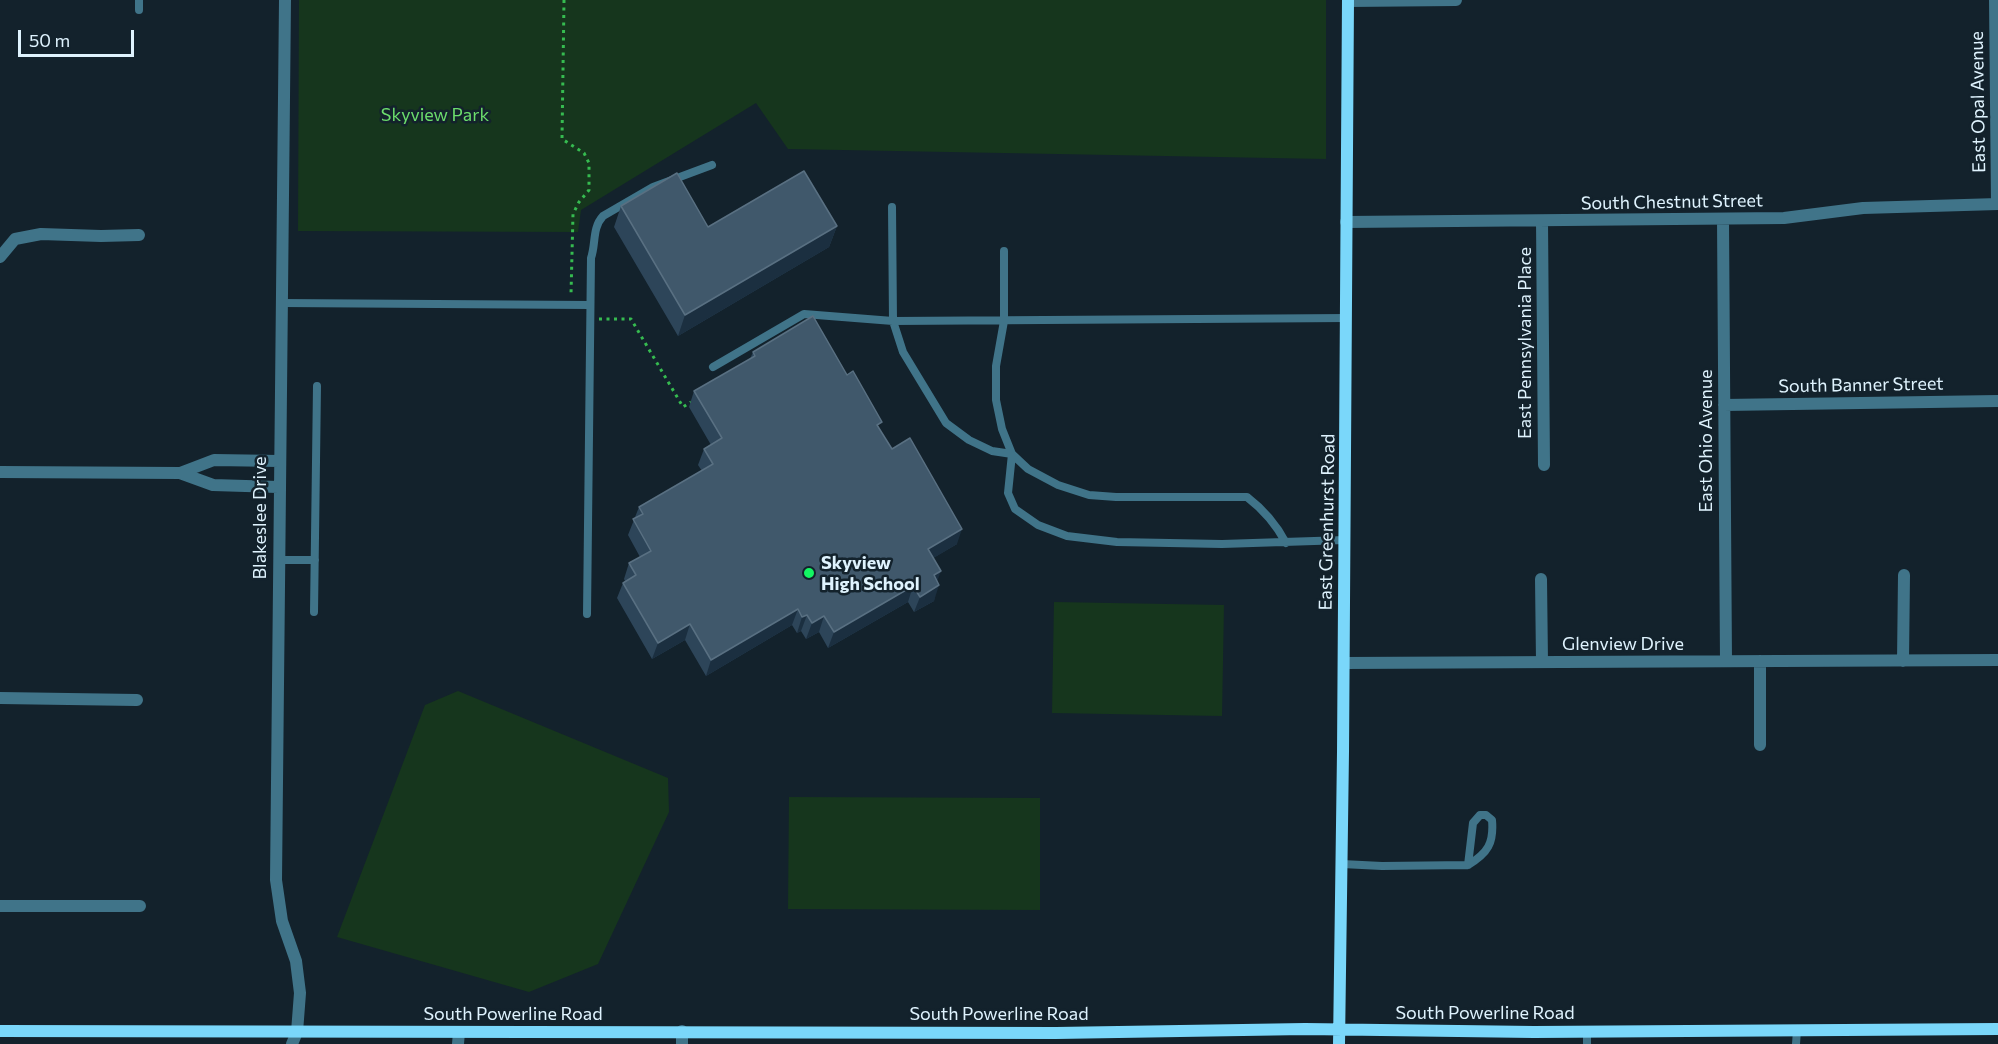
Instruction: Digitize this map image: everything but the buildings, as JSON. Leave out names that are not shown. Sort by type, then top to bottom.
[{"type":"street","name":"Blakeslee Drive","points":[[285,0],[276,880],[282,921],[296,961],[300,993],[295,1038]]},
{"type":"street","points":[[1348,1],[1456,0]]},
{"type":"street","name":"East Opal Avenue","points":[[1995,0],[1998,204]]},
{"type":"street","name":"East Greenhurst Road","points":[[1338,1044],[1344,663],[1348,1]]},
{"type":"street","name":"South Chestnut Street","points":[[1346,222],[1723,220],[1784,218],[1863,208],[1998,204]]},
{"type":"street","name":"East Ohio Avenue","points":[[1723,220],[1726,661]]},
{"type":"street","name":"East Pennsylvania Place","points":[[1542,221],[1544,465]]},
{"type":"street","points":[[0,256],[15,239],[41,234],[139,235]]},
{"type":"street","name":"South Banner Street","points":[[1724,405],[1998,401]]},
{"type":"street","points":[[180,473],[214,460],[279,461]]},
{"type":"street","points":[[0,472],[180,473],[213,485],[279,487]]},
{"type":"street","points":[[1903,660],[1904,575]]},
{"type":"street","points":[[1541,579],[1542,662]]},
{"type":"street","name":"Glenview Drive","points":[[1344,663],[1998,660]]},
{"type":"street","points":[[1760,661],[1760,745]]},
{"type":"street","points":[[0,698],[137,700]]},
{"type":"street","points":[[0,906],[140,906]]},
{"type":"street","name":"South Powerline Road","points":[[0,1031],[295,1038],[459,1038],[682,1031],[1056,1033],[1338,1029],[1587,1038],[1797,1030],[1998,1029]]},
{"type":"street","points":[[682,1031],[682,1044]]},
{"type":"lane","points":[[139,0],[139,10]]},
{"type":"lane","points":[[587,614],[590,305],[591,258],[595,246],[595,228],[603,216],[653,187],[712,165]]},
{"type":"lane","points":[[892,207],[893,321],[903,352],[946,423],[969,440],[992,451],[1012,454]]},
{"type":"lane","points":[[1004,251],[1004,321],[996,366],[996,400],[1002,429],[1012,454],[1028,469],[1058,485],[1089,495],[1116,497],[1247,496],[1261,507],[1276,524],[1286,543]]},
{"type":"lane","points":[[281,303],[590,305]]},
{"type":"lane","points":[[713,367],[804,314],[893,321],[1347,318]]},
{"type":"lane","points":[[314,612],[316,386]]},
{"type":"lane","points":[[1012,454],[1008,493],[1015,509],[1038,525],[1067,536],[1116,542],[1222,544],[1345,540]]},
{"type":"lane","points":[[278,560],[315,560]]},
{"type":"lane","points":[[1342,864],[1468,865],[1489,847],[1493,832],[1492,820],[1486,815],[1480,815],[1473,823],[1468,865]]},
{"type":"lane","points":[[1796,1044],[1797,1030]]},
{"type":"path","points":[[564,0],[562,139],[587,157],[590,185],[573,214],[571,305]]},
{"type":"path","points":[[590,320],[631,319],[683,407],[693,402]]},
{"type":"green space","name":"Skyview Park","points":[[299,0],[1326,0],[1326,159],[788,149],[756,103],[581,210],[578,232],[298,231]]},
{"type":"green space","points":[[1054,602],[1224,605],[1222,716],[1052,713]]},
{"type":"green space","points":[[458,691],[668,778],[669,812],[598,964],[529,992],[337,937],[425,705]]},
{"type":"green space","points":[[789,797],[1040,798],[1040,910],[788,909]]},
{"type":"place","name":"Skyview High School","points":[[809,573]]}]
